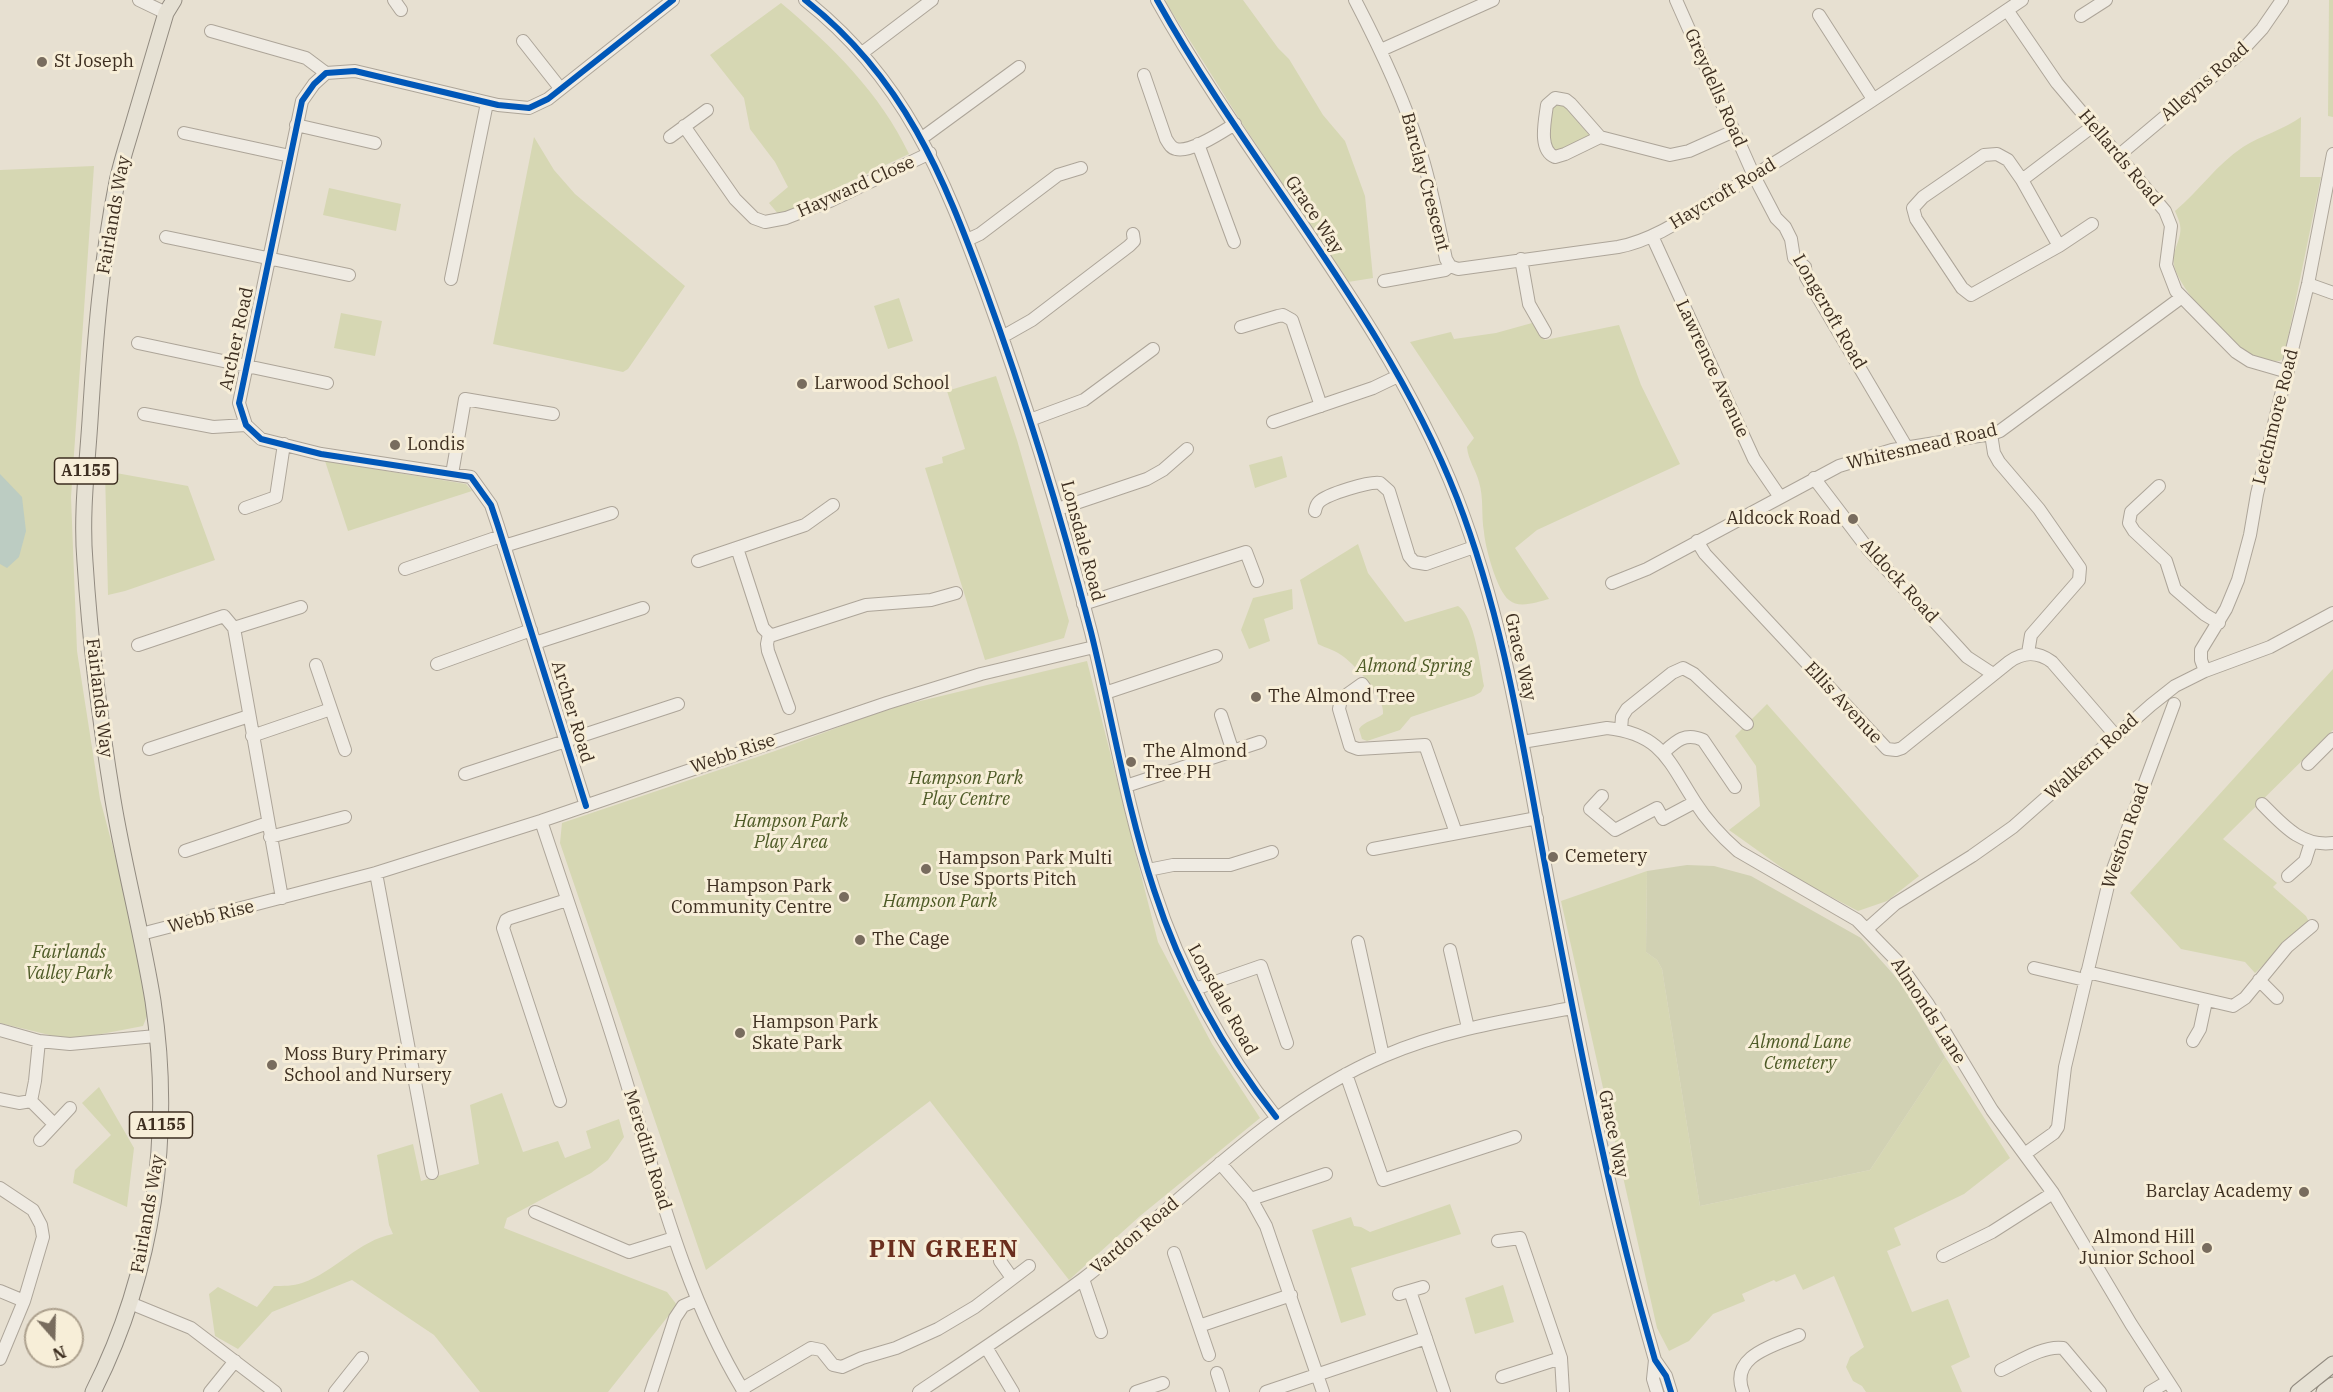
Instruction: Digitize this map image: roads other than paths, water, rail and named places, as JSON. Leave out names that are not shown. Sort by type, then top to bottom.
[{"type":"main road","name":"Fairlands Way","points":[[93,1392],[130,1303],[146,1243],[152,1213],[162,1124],[161,1070],[154,1006],[113,801],[92,650],[84,557],[84,502],[95,340],[107,234],[118,177],[170,6]]},
{"type":"main road","points":[[2298,1392],[2333,1364]]},
{"type":"main road","points":[[2324,1392],[2333,1385]]},
{"type":"street","points":[[139,0],[170,6]]},
{"type":"street","points":[[211,31],[306,58],[326,73],[355,72],[486,103],[529,108],[539,105],[672,0]]},
{"type":"street","name":"Lonsdale Road","points":[[805,0],[862,53],[905,110],[943,180],[1002,337],[1058,509],[1148,870],[1170,935],[1195,989],[1224,1042],[1276,1117]]},
{"type":"street","points":[[862,53],[932,0]]},
{"type":"street","name":"Grace Way","points":[[1157,0],[1175,33],[1354,302],[1398,376],[1445,471],[1474,547],[1502,642],[1572,1008],[1622,1242],[1654,1359],[1653,1379],[1657,1392]]},
{"type":"street","name":"Barclay Crescent","points":[[1354,0],[1381,50],[1420,148],[1446,259],[1450,266]]},
{"type":"street","points":[[1381,50],[1490,0]]},
{"type":"street","name":"Greydells Road","points":[[1676,0],[1754,176]]},
{"type":"street","name":"Haycroft Road","points":[[1384,281],[1445,270],[1450,266],[1458,268],[1618,247],[1652,236],[1754,176],[2022,0]]},
{"type":"street","points":[[2081,16],[2106,0]]},
{"type":"street","name":"Alleyns Road","points":[[2118,156],[2237,56],[2262,29],[2282,0]]},
{"type":"street","name":"Hellards Road","points":[[2007,10],[2046,69],[2168,217],[2171,230],[2166,265],[2173,285],[2182,297],[2225,343],[2242,357],[2288,372]]},
{"type":"street","points":[[1819,15],[1873,99]]},
{"type":"street","points":[[522,41],[560,88]]},
{"type":"street","points":[[922,138],[1019,67]]},
{"type":"street","name":"Archer Road","points":[[326,73],[314,84],[302,101],[296,125],[239,403],[246,425],[261,439],[321,454],[471,477],[490,505],[503,541],[586,806]]},
{"type":"street","points":[[1144,75],[1167,142],[1173,148],[1180,150],[1198,144],[1235,124]]},
{"type":"street","points":[[1600,137],[1565,154],[1555,157],[1551,155],[1544,145],[1547,105],[1555,98],[1566,100],[1600,137],[1670,155],[1689,151],[1734,131]]},
{"type":"street","points":[[450,279],[486,103]]},
{"type":"street","points":[[670,137],[706,110]]},
{"type":"street","points":[[296,125],[375,143]]},
{"type":"street","name":"Hayward Close","points":[[684,126],[735,199],[754,218],[765,222],[786,218],[830,201],[930,153]]},
{"type":"street","points":[[2022,180],[2093,126]]},
{"type":"street","points":[[184,133],[290,156]]},
{"type":"street","points":[[1198,144],[1233,242]]},
{"type":"street","points":[[2059,246],[2022,180],[2008,160],[1997,154],[1984,155],[1923,197],[1913,208],[1916,219],[1962,288],[1971,295],[2059,246],[2092,224]]},
{"type":"street","name":"Letchmore Road","points":[[2205,671],[2201,651],[2219,623],[2241,569],[2308,284],[2333,154]]},
{"type":"street","points":[[967,240],[980,234],[1058,175],[1081,168]]},
{"type":"street","name":"Longcroft Road","points":[[1754,176],[1776,218],[1785,227],[1791,239],[1794,258],[1805,267],[1806,278],[1907,448]]},
{"type":"street","points":[[1002,337],[1032,320],[1129,246],[1134,241],[1133,234]]},
{"type":"street","name":"Lawrence Avenue","points":[[1652,236],[1754,459],[1780,497]]},
{"type":"street","points":[[166,237],[349,275]]},
{"type":"street","points":[[1521,259],[1529,304],[1545,332]]},
{"type":"street","points":[[2308,284],[2333,292]]},
{"type":"street","name":"Whitesmead Road","points":[[1612,583],[1647,569],[1814,478],[1848,463],[1907,448],[2000,431],[2182,297]]},
{"type":"street","points":[[1241,327],[1283,315],[1292,320],[1321,406]]},
{"type":"street","name":"Archer Road","points":[[138,343],[327,383]]},
{"type":"street","points":[[1030,420],[1084,400],[1153,349]]},
{"type":"street","points":[[1273,423],[1373,388],[1398,376]]},
{"type":"street","points":[[452,474],[465,399],[553,414]]},
{"type":"street","points":[[144,414],[213,427],[246,425]]},
{"type":"street","points":[[1991,434],[1998,462],[2039,509],[2080,568],[2079,580],[2031,635],[2028,653],[2040,655],[2052,662],[2116,736]]},
{"type":"street","points":[[245,508],[276,497],[284,444]]},
{"type":"street","name":"Lonsdale Road","points":[[1058,509],[1147,479],[1163,470],[1187,449]]},
{"type":"street","name":"Aldock Road","points":[[1814,478],[1868,549],[1967,657],[1993,674]]},
{"type":"street","points":[[1315,511],[1318,503],[1325,498],[1371,482],[1380,483],[1389,491],[1409,556],[1414,562],[1426,564],[1474,547]]},
{"type":"street","points":[[2159,486],[2131,512],[2129,523],[2134,531],[2166,561],[2175,589],[2204,614],[2219,623]]},
{"type":"street","points":[[698,561],[810,523],[833,505]]},
{"type":"street","points":[[405,568],[612,513]]},
{"type":"street","name":"Ellis Avenue","points":[[1697,541],[1720,570],[1887,749],[1902,748],[1993,674],[2016,657],[2028,653]]},
{"type":"street","points":[[737,548],[764,628],[769,634]]},
{"type":"street","name":"Lonsdale Road","points":[[1083,604],[1246,552],[1257,581]]},
{"type":"street","points":[[769,634],[777,634],[866,605],[931,600],[956,593]]},
{"type":"street","points":[[234,628],[301,606]]},
{"type":"street","name":"Archer Road","points":[[535,643],[643,608]]},
{"type":"street","points":[[138,645],[224,616],[234,628],[282,898]]},
{"type":"street","name":"Walkern Road","points":[[1867,929],[1895,904],[2005,833],[2175,686],[2205,671],[2270,647],[2332,617]]},
{"type":"street","points":[[437,664],[531,630]]},
{"type":"street","points":[[769,634],[768,651],[789,708]]},
{"type":"street","name":"Webb Rise","points":[[141,934],[376,873],[541,821],[887,703],[981,674],[1094,647]]},
{"type":"street","points":[[1105,693],[1216,656]]},
{"type":"street","points":[[316,664],[345,750]]},
{"type":"street","points":[[1621,730],[1622,717],[1627,709],[1672,673],[1683,668],[1694,674],[1747,724]]},
{"type":"street","points":[[1362,683],[1341,699],[1339,709],[1350,746],[1358,749],[1425,745],[1456,833]]},
{"type":"street","name":"Archer Road","points":[[465,774],[678,704]]},
{"type":"street","name":"Weston Road","points":[[2026,1154],[2054,1133],[2058,1127],[2065,1067],[2110,877],[2174,704]]},
{"type":"street","points":[[252,736],[331,709]]},
{"type":"street","points":[[1221,715],[1233,752]]},
{"type":"street","points":[[149,749],[249,716]]},
{"type":"street","name":"Almonds Lane","points":[[1522,742],[1597,729],[1621,730],[1647,740],[1675,766],[1695,802],[1713,827],[1738,851],[1848,914],[1883,944],[1911,979],[1992,1110],[2053,1193],[2171,1387]]},
{"type":"street","points":[[1663,753],[1685,736],[1703,740],[1735,787]]},
{"type":"street","points":[[2308,764],[2333,739]]},
{"type":"street","points":[[1126,786],[1260,742]]},
{"type":"street","points":[[1602,796],[1590,809],[1615,830],[1657,808],[1663,819],[1695,802]]},
{"type":"street","points":[[2262,804],[2291,832],[2311,842],[2333,843]]},
{"type":"street","points":[[270,837],[345,817]]},
{"type":"street","points":[[1373,849],[1537,818]]},
{"type":"street","name":"Meredith Road","points":[[541,821],[623,1070],[674,1238],[713,1337],[743,1391]]},
{"type":"street","points":[[185,851],[268,823]]},
{"type":"street","points":[[2288,876],[2305,861],[2311,842]]},
{"type":"street","points":[[1148,870],[1173,865],[1230,865],[1272,852]]},
{"type":"street","points":[[376,873],[432,1173]]},
{"type":"street","points":[[560,1101],[503,928],[506,920],[510,918],[567,900]]},
{"type":"street","points":[[2034,968],[2086,976],[2229,1007],[2240,1003],[2287,947],[2312,926]]},
{"type":"street","points":[[1358,942],[1383,1056]]},
{"type":"street","points":[[1450,950],[1468,1028]]},
{"type":"street","name":"Lonsdale Road","points":[[1195,989],[1261,966],[1287,1044]]},
{"type":"street","points":[[2259,980],[2277,998]]},
{"type":"street","points":[[2193,1041],[2200,1029],[2206,1001]]},
{"type":"street","name":"Vardon Road","points":[[919,1392],[1083,1279],[1276,1117],[1327,1084],[1383,1056],[1432,1038],[1468,1028],[1572,1008]]},
{"type":"street","points":[[0,1030],[39,1041],[85,1044],[156,1036]]},
{"type":"street","points":[[31,1101],[39,1041]]},
{"type":"street","points":[[1346,1074],[1383,1180],[1515,1137]]},
{"type":"street","points":[[0,1099],[31,1101],[54,1124]]},
{"type":"street","points":[[40,1140],[70,1107]]},
{"type":"street","points":[[1220,1163],[1251,1199],[1266,1226],[1323,1392]]},
{"type":"street","points":[[1251,1199],[1326,1174]]},
{"type":"street","points":[[0,1188],[33,1210],[42,1232],[42,1244],[24,1301],[0,1359]]},
{"type":"street","points":[[1943,1256],[1992,1232],[2053,1193]]},
{"type":"street","points":[[536,1212],[629,1252],[674,1238]]},
{"type":"street","points":[[1498,1242],[1520,1238],[1562,1358],[1563,1392]]},
{"type":"street","points":[[1174,1253],[1209,1355]]},
{"type":"street","points":[[1000,1261],[1012,1278]]},
{"type":"street","points":[[743,1391],[811,1348],[821,1350],[830,1362],[842,1367],[862,1358],[896,1348],[938,1329],[975,1307],[1029,1266]]},
{"type":"street","points":[[1083,1279],[1101,1332]]},
{"type":"street","points":[[1423,1287],[1405,1292],[1426,1338],[1444,1392]]},
{"type":"street","points":[[0,1291],[24,1301]]},
{"type":"street","points":[[1199,1326],[1291,1295]]},
{"type":"street","points":[[651,1392],[675,1318],[684,1306],[697,1300]]},
{"type":"street","points":[[130,1303],[180,1322],[235,1360],[275,1392]]},
{"type":"street","points":[[1743,1392],[1739,1380],[1740,1372],[1747,1360],[1761,1351],[1798,1335]]},
{"type":"street","points":[[1266,1392],[1426,1338]]},
{"type":"street","points":[[986,1347],[1013,1392]]},
{"type":"street","points":[[2001,1370],[2043,1351],[2063,1348],[2100,1392]]},
{"type":"street","points":[[335,1392],[362,1358]]},
{"type":"street","points":[[1502,1377],[1562,1358]]},
{"type":"street","name":"Grace Way","points":[[1654,1359],[1666,1376],[1671,1392]]},
{"type":"street","points":[[210,1392],[235,1360]]},
{"type":"street","points":[[1216,1372],[1223,1392]]},
{"type":"street","points":[[1136,1392],[1163,1383]]},
{"type":"street","points":[[2150,1392],[2171,1387]]},
{"type":"place","name":"St Joseph","points":[[42,62]]},
{"type":"place","name":"Larwood School","points":[[802,384]]},
{"type":"place","name":"Londis","points":[[395,445]]},
{"type":"place","name":"Aldcock Road","points":[[1853,519]]},
{"type":"place","name":"The Almond Tree","points":[[1256,697]]},
{"type":"place","name":"The Almond Tree PH","points":[[1131,762]]},
{"type":"place","name":"Cemetery","points":[[1553,857]]},
{"type":"place","name":"Hampson Park Multi Use Sports Pitch","points":[[926,869]]},
{"type":"place","name":"Hampson Park Community Centre","points":[[844,897]]},
{"type":"place","name":"The Cage","points":[[860,940]]},
{"type":"place","name":"Hampson Park Skate Park","points":[[740,1033]]},
{"type":"place","name":"Moss Bury Primary School and Nursery","points":[[272,1065]]},
{"type":"place","name":"Barclay Academy","points":[[2304,1192]]},
{"type":"place","name":"Almond Hill Junior School","points":[[2207,1248]]},
{"type":"district","name":"PIN GREEN","points":[[944,1250]]},
{"type":"park label","name":"Almond Spring","points":[[1414,667]]},
{"type":"park label","name":"Hampson Park Play Centre","points":[[966,789]]},
{"type":"park label","name":"Hampson Park Play Area","points":[[791,832]]},
{"type":"park label","name":"Hampson Park","points":[[940,902]]},
{"type":"park label","name":"Fairlands Valley Park","points":[[69,963]]},
{"type":"park label","name":"Almond Lane Cemetery","points":[[1800,1053]]}]
